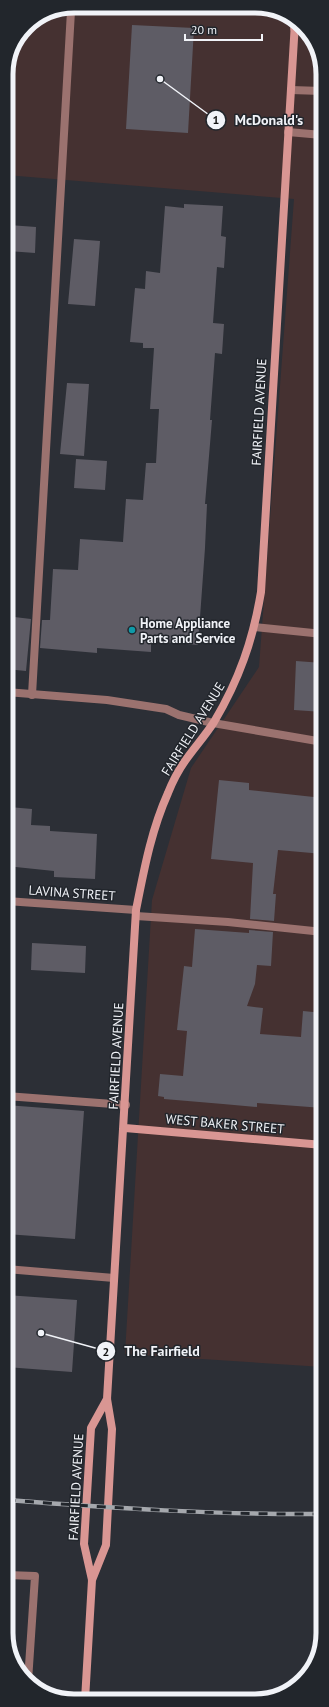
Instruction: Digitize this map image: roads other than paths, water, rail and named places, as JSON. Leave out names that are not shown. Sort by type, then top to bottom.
[{"type":"main road","name":"FAIRFIELD AVENUE","points":[[92,1580],[106,1545],[112,1429],[107,1399],[125,1128],[136,913],[149,843],[167,794],[184,762],[213,723],[239,676],[254,627],[261,592],[294,28]]},
{"type":"main road","name":"WEST BAKER STREET","points":[[125,1128],[316,1144]]},
{"type":"main road","name":"FAIRFIELD AVENUE","points":[[86,1694],[92,1580],[84,1544],[91,1428],[107,1399]]},
{"type":"street","points":[[32,695],[72,13]]},
{"type":"street","points":[[291,90],[316,91]]},
{"type":"street","points":[[288,132],[316,134]]},
{"type":"street","points":[[254,627],[316,633]]},
{"type":"street","points":[[13,693],[107,700],[166,709],[179,715],[213,723],[316,741]]},
{"type":"street","name":"LAVINA STREET","points":[[13,902],[316,931]]},
{"type":"street","points":[[13,1097],[126,1105]]},
{"type":"street","points":[[13,1270],[114,1278]]},
{"type":"street","points":[[13,1575],[35,1576],[29,1673]]},
{"type":"railway","points":[[13,1500],[165,1510],[316,1514]]},
{"type":"place","name":"McDonald's","points":[[160,79]]},
{"type":"place","name":"Home Appliance Parts and Service","points":[[132,630]]},
{"type":"place","name":"The Fairfield","points":[[41,1333]]}]
